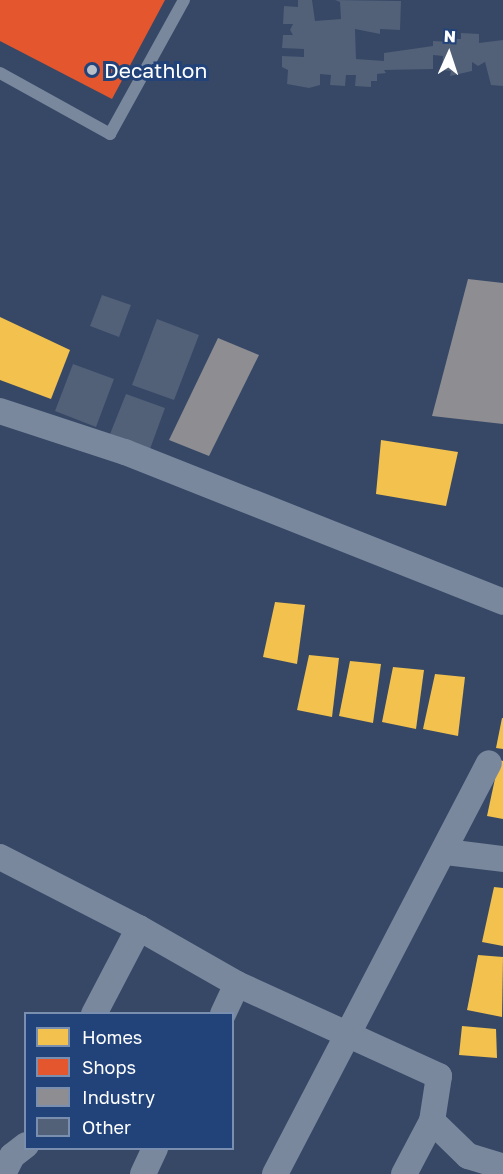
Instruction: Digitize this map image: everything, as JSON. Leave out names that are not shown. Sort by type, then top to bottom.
[{"type":"street","points":[[0,411],[125,452],[503,602]]},
{"type":"street","points":[[275,1174],[345,1033],[446,852],[489,763]]},
{"type":"street","points":[[446,852],[503,859]]},
{"type":"street","points":[[0,857],[139,928],[237,984],[439,1076],[432,1121],[404,1174]]},
{"type":"street","points":[[95,1012],[139,928]]},
{"type":"street","points":[[224,1012],[237,984]]},
{"type":"street","points":[[432,1121],[468,1156],[503,1167]]},
{"type":"street","points":[[3,1174],[12,1156],[24,1147]]},
{"type":"street","points":[[144,1173],[155,1150]]},
{"type":"lane","points":[[0,73],[110,134],[184,0]]},
{"type":"building: Homes","points":[[0,317],[70,350],[51,399],[0,380]]},
{"type":"building: Homes","points":[[381,440],[458,452],[446,506],[376,494]]},
{"type":"building: Homes","points":[[275,602],[305,605],[297,664],[263,657]]},
{"type":"building: Homes","points":[[309,655],[339,658],[332,717],[297,710]]},
{"type":"building: Homes","points":[[350,661],[381,664],[373,723],[339,716]]},
{"type":"building: Homes","points":[[393,667],[424,670],[416,729],[382,722]]},
{"type":"building: Homes","points":[[435,674],[465,677],[458,736],[423,729]]},
{"type":"building: Homes","points":[[503,718],[503,749],[496,748]]},
{"type":"building: Homes","points":[[499,760],[503,761],[503,819],[487,816]]},
{"type":"building: Homes","points":[[494,887],[503,888],[503,946],[482,942]]},
{"type":"building: Homes","points":[[478,955],[503,957],[502,1017],[467,1010]]},
{"type":"building: Homes","points":[[462,1026],[496,1029],[497,1058],[459,1055]]},
{"type":"building: Shops","name":"Decathlon","points":[[0,0],[165,0],[112,99],[0,41]]},
{"type":"building: Industry","points":[[468,279],[503,283],[503,424],[432,416]]},
{"type":"building: Industry","points":[[218,338],[259,355],[209,456],[169,440]]},
{"type":"building: Other","points":[[298,0],[312,0],[315,21],[341,19],[340,2],[335,0],[401,1],[400,30],[380,29],[380,34],[355,29],[356,59],[384,61],[384,53],[433,46],[433,41],[451,42],[451,39],[461,39],[461,33],[479,34],[479,43],[503,40],[503,86],[491,85],[485,62],[478,66],[472,62],[472,71],[450,76],[451,71],[442,70],[443,56],[433,55],[433,69],[384,70],[386,73],[377,74],[377,81],[371,81],[371,87],[355,86],[356,75],[346,75],[345,86],[330,85],[331,75],[320,74],[320,85],[309,88],[287,84],[288,70],[282,67],[282,56],[304,57],[304,49],[282,48],[283,35],[293,35],[290,30],[293,24],[283,24],[284,6],[298,7]]},
{"type":"building: Other","points":[[102,295],[131,305],[119,337],[90,326]]},
{"type":"building: Other","points":[[157,319],[199,335],[174,400],[132,385]]},
{"type":"building: Other","points":[[73,364],[114,379],[96,427],[55,411]]},
{"type":"building: Other","points":[[126,394],[165,408],[150,449],[110,434]]},
{"type":"place","name":"Decathlon","points":[[92,70]]}]
